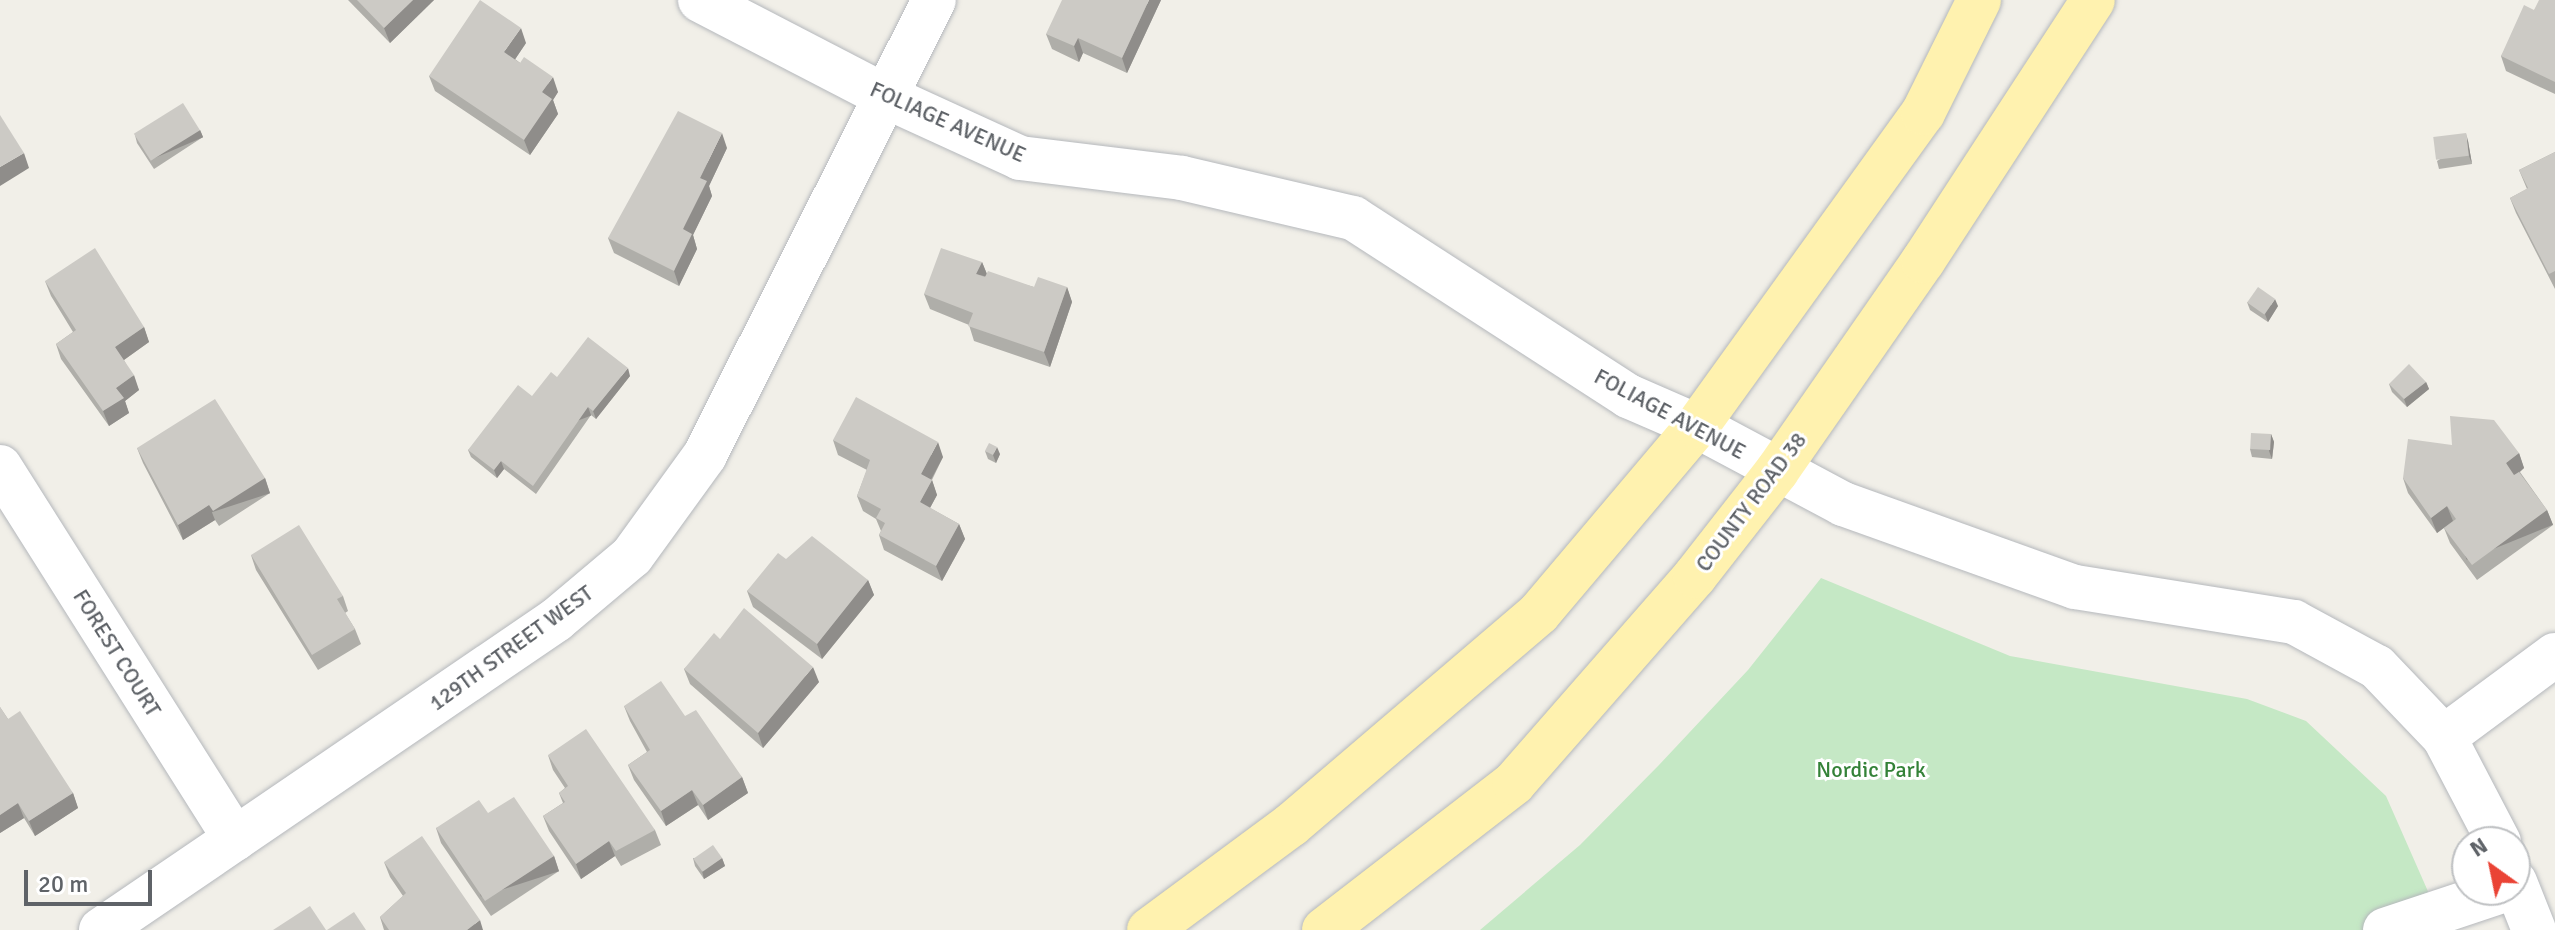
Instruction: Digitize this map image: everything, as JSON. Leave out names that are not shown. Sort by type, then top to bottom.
[{"type":"main road","points":[[1149,930],[1291,825],[1539,613],[1697,426],[1923,113],[1979,0]]},
{"type":"main road","name":"COUNTY ROAD 38","points":[[1324,930],[1514,783],[1695,576],[1777,471],[1923,261],[2093,0]]},
{"type":"street","name":"FOLIAGE AVENUE","points":[[700,0],[887,97],[1020,158],[1182,178],[1353,218],[1628,396],[1697,426],[1843,504],[2075,587],[2294,622],[2377,667],[2444,737],[2491,826]]},
{"type":"street","name":"129TH STREET WEST","points":[[101,930],[556,620],[632,556],[705,455],[934,0]]},
{"type":"street","name":"FOREST COURT","points":[[0,467],[235,839]]},
{"type":"street","points":[[2444,737],[2555,655]]},
{"type":"street","points":[[2385,930],[2455,906]]},
{"type":"street","points":[[2523,906],[2534,930]]},
{"type":"green space","name":"Nordic Park","points":[[1821,578],[2010,656],[2247,699],[2306,721],[2386,796],[2445,930],[1480,930],[1580,845],[1659,765],[1748,670]]},
{"type":"building","points":[[357,0],[413,0],[384,28]]},
{"type":"building","points":[[480,0],[521,28],[504,52],[520,63],[524,57],[553,77],[542,92],[552,99],[524,140],[429,76]]},
{"type":"building","points":[[1062,0],[1149,0],[1122,58],[1078,38],[1074,46],[1046,34]]},
{"type":"building","points":[[2539,0],[2555,0],[2555,82],[2501,56],[2524,5],[2534,10]]},
{"type":"building","points":[[183,103],[200,130],[151,161],[134,134]]},
{"type":"building","points":[[678,111],[722,133],[700,178],[707,181],[683,229],[692,234],[674,271],[608,238]]},
{"type":"building","points":[[0,115],[24,153],[0,167]]},
{"type":"building","points":[[2466,133],[2469,156],[2436,160],[2433,137]]},
{"type":"building","points":[[2555,152],[2555,271],[2549,274],[2510,198],[2528,188],[2519,170]]},
{"type":"building","points":[[95,248],[144,327],[115,347],[134,375],[116,388],[124,398],[103,411],[56,344],[76,330],[45,281]]},
{"type":"building","points":[[941,248],[982,262],[976,274],[985,277],[988,271],[1034,287],[1038,277],[1067,287],[1044,352],[968,326],[973,313],[924,294]]},
{"type":"building","points":[[2258,287],[2275,299],[2264,315],[2247,303]]},
{"type":"building","points":[[588,337],[628,368],[593,411],[588,407],[533,486],[501,461],[494,470],[468,450],[518,385],[532,396],[551,372],[557,377]]},
{"type":"building","points":[[2409,364],[2426,382],[2404,399],[2389,384]]},
{"type":"building","points":[[856,397],[938,442],[921,474],[932,480],[920,502],[959,524],[936,566],[879,535],[885,523],[876,518],[881,509],[857,496],[870,460],[833,440]]},
{"type":"building","points":[[215,399],[265,478],[213,511],[209,505],[178,525],[137,448]]},
{"type":"building","points":[[2450,416],[2494,420],[2519,453],[2506,463],[2514,475],[2519,472],[2547,510],[2472,565],[2444,528],[2456,519],[2447,506],[2431,518],[2403,478],[2408,439],[2452,445]]},
{"type":"building","points":[[2251,433],[2271,434],[2270,450],[2250,449]]},
{"type":"building","points":[[989,443],[997,447],[993,455],[985,451]]},
{"type":"building","points":[[299,525],[343,596],[337,599],[355,629],[312,655],[251,555]]},
{"type":"building","points":[[812,536],[868,580],[817,644],[747,591],[778,553],[786,559]]},
{"type":"building","points":[[744,608],[813,667],[758,733],[684,669],[714,633],[720,639]]},
{"type":"building","points":[[661,681],[685,716],[696,710],[742,777],[703,805],[692,790],[661,811],[628,765],[650,750],[624,706]]},
{"type":"building","points":[[0,707],[8,719],[20,711],[73,793],[29,821],[18,803],[0,815]]},
{"type":"building","points":[[586,729],[655,830],[616,851],[609,841],[576,864],[543,816],[565,802],[559,793],[568,786],[548,755]]},
{"type":"building","points":[[514,797],[554,856],[485,901],[436,828],[479,800],[488,813]]},
{"type":"building","points":[[422,836],[480,920],[467,930],[389,930],[380,917],[406,893],[384,862]]},
{"type":"building","points":[[713,845],[722,858],[703,872],[693,859]]},
{"type":"building","points":[[310,906],[326,930],[273,930]]},
{"type":"building","points":[[354,912],[366,930],[327,930]]}]
